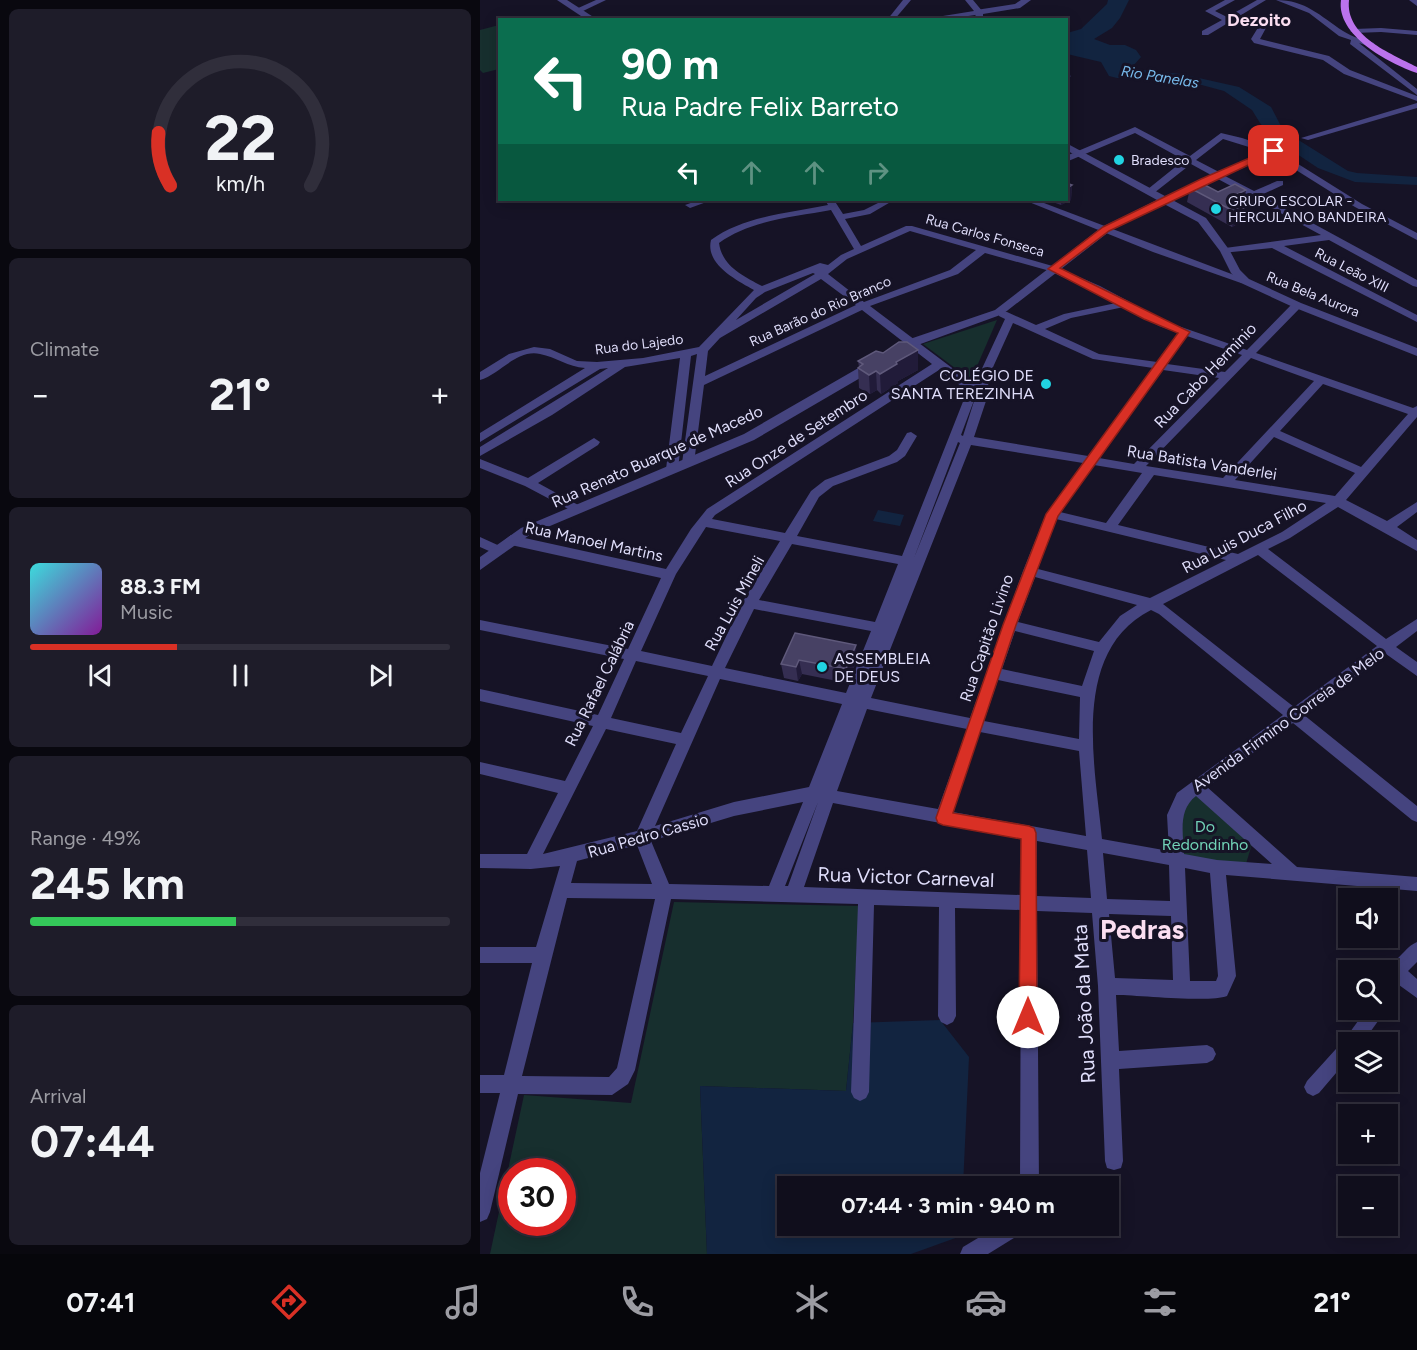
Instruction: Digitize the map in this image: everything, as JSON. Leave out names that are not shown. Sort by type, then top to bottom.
[{"type":"main road","points":[[1345,0],[1344,14],[1352,34],[1417,70]]},
{"type":"street","points":[[561,0],[580,9],[591,18]]},
{"type":"street","points":[[580,9],[602,0]]},
{"type":"street","points":[[892,18],[907,0]]},
{"type":"street","points":[[969,0],[979,16]]},
{"type":"street","points":[[950,18],[979,16],[1017,6],[1027,0]]},
{"type":"street","points":[[1227,21],[1209,11],[1231,0]]},
{"type":"street","points":[[1205,33],[1262,0]]},
{"type":"street","points":[[1280,0],[1312,11],[1352,34],[1389,72],[1417,93]]},
{"type":"street","points":[[1413,0],[1417,4]]},
{"type":"street","points":[[1352,34],[1410,24]]},
{"type":"street","points":[[1262,28],[1255,39],[1257,41],[1320,56],[1353,74],[1417,99]]},
{"type":"street","points":[[1381,30],[1417,33]]},
{"type":"street","points":[[1305,138],[1417,105]]},
{"type":"street","points":[[1068,158],[1135,130],[1417,284]]},
{"type":"street","points":[[1151,191],[1221,136],[1278,149],[1341,195],[1417,237]]},
{"type":"street","name":"Rua Bela Aurora","points":[[1068,148],[1166,199],[1207,224],[1231,264],[1245,281],[1297,305],[1417,352]]},
{"type":"street","points":[[1166,199],[1278,149]]},
{"type":"street","points":[[1253,195],[1280,183]]},
{"type":"street","name":"Rua Renato Buarque de Macedo","points":[[480,565],[511,540],[576,509],[749,437],[911,343],[1005,315],[1053,269],[1106,229],[1166,199]]},
{"type":"street","points":[[690,205],[704,201]]},
{"type":"street","points":[[839,217],[867,212],[888,201]]},
{"type":"street","points":[[1032,201],[1156,250],[1245,281]]},
{"type":"street","points":[[718,335],[818,272],[859,250],[832,203],[727,232],[714,242],[715,252],[727,268],[761,290]]},
{"type":"street","name":"Rua Carlos Fonseca","points":[[859,250],[909,228],[1053,269],[1148,317],[1185,332],[1417,412]]},
{"type":"street","points":[[1225,251],[1331,237]]},
{"type":"street","name":"Rua Leão XIII","points":[[1274,245],[1417,319]]},
{"type":"street","name":"Rua Barão do Rio Branco","points":[[699,383],[862,306],[954,272],[984,249]]},
{"type":"street","points":[[688,462],[703,350],[746,302],[761,290],[818,272]]},
{"type":"street","points":[[818,272],[939,365],[978,390]]},
{"type":"street","points":[[1036,329],[1068,316],[1125,304]]},
{"type":"street","name":"Rua Cabo Herminio","points":[[1136,468],[1297,305]]},
{"type":"street","points":[[774,894],[820,794],[914,562],[1005,315],[1088,354],[1227,376]]},
{"type":"street","name":"Rua Capitão Livino","points":[[943,818],[1029,571],[1052,514],[1185,332]]},
{"type":"street","name":"Rua do Lajedo","points":[[482,373],[517,355],[537,350],[571,363],[597,366],[703,350]]},
{"type":"street","points":[[672,469],[686,353]]},
{"type":"street","points":[[480,452],[624,363]]},
{"type":"street","name":"Rua Onze de Setembro","points":[[703,522],[711,512],[939,365]]},
{"type":"street","points":[[480,438],[597,366]]},
{"type":"street","points":[[1225,483],[1322,378]]},
{"type":"street","name":"Rua Luis Duca Filho","points":[[1086,693],[1102,648],[1125,620],[1302,526],[1338,501],[1417,412]]},
{"type":"street","points":[[1272,432],[1363,472]]},
{"type":"street","name":"Rua Luis Mineli","points":[[642,837],[684,740],[749,603],[820,488],[893,459],[901,453],[911,436]]},
{"type":"street","name":"Rua Batista Vanderlei","points":[[961,439],[1338,501],[1388,527],[1417,546]]},
{"type":"street","points":[[529,483],[594,442]]},
{"type":"street","points":[[480,463],[529,483],[576,509]]},
{"type":"street","points":[[1108,528],[1150,471]]},
{"type":"street","points":[[1388,527],[1417,506]]},
{"type":"street","points":[[1052,514],[1241,559]]},
{"type":"street","points":[[703,522],[914,562]]},
{"type":"street","name":"Rua Rafael Calábria","points":[[531,862],[602,723],[670,575],[703,522]]},
{"type":"street","name":"Rua Manoel Martins","points":[[511,540],[670,575]]},
{"type":"street","points":[[480,542],[498,550]]},
{"type":"street","points":[[1259,549],[1417,670]]},
{"type":"street","points":[[1029,571],[1152,604],[1168,612],[1417,815]]},
{"type":"street","points":[[749,603],[885,629]]},
{"type":"street","name":"Avenida Firmino Correia de Melo","points":[[1182,990],[1175,812],[1182,798],[1417,624]]},
{"type":"street","points":[[480,625],[634,654],[975,726],[1086,746]]},
{"type":"street","points":[[1010,625],[1102,648]]},
{"type":"street","points":[[993,673],[1086,693]]},
{"type":"street","name":"Rua João da Mata","points":[[1086,693],[1086,746],[1107,986],[1114,1161]]},
{"type":"street","points":[[480,695],[684,740]]},
{"type":"street","points":[[480,768],[567,788]]},
{"type":"street","points":[[1196,786],[1295,875]]},
{"type":"street","points":[[820,794],[1177,861],[1295,875],[1417,884]]},
{"type":"street","points":[[794,894],[820,794]]},
{"type":"street","name":"Rua Pedro Cassio","points":[[480,861],[550,861],[642,837],[734,809],[820,794]]},
{"type":"street","points":[[1029,833],[1030,1176]]},
{"type":"street","points":[[480,1084],[612,1086],[622,1078],[626,1070],[664,893],[642,837]]},
{"type":"street","points":[[480,1212],[542,955],[570,857]]},
{"type":"street","points":[[1107,986],[1217,991],[1225,986],[1227,976],[1217,867]]},
{"type":"street","name":"Rua Victor Carneval","points":[[561,890],[794,894],[947,901],[1099,904],[1180,909]]},
{"type":"street","points":[[860,1092],[866,897]]},
{"type":"street","points":[[947,901],[947,1016]]},
{"type":"street","points":[[1398,969],[1417,950]]},
{"type":"street","points":[[480,955],[542,955]]},
{"type":"street","points":[[1398,973],[1417,990]]},
{"type":"street","points":[[1360,1032],[1369,1020]]},
{"type":"street","points":[[1110,1061],[1207,1054]]},
{"type":"street","points":[[1313,1087],[1338,1058]]},
{"type":"street","points":[[970,1254],[999,1236]]},
{"type":"green space","points":[[498,25],[498,69],[483,73],[480,70],[480,30]]},
{"type":"green space","points":[[997,320],[971,380],[923,344]]},
{"type":"green space","name":"Do Redondinho","points":[[1198,793],[1252,844],[1245,867],[1180,859],[1183,809]]},
{"type":"green space","points":[[674,902],[859,906],[853,1023],[846,1091],[700,1086],[707,1254],[490,1254],[498,1217],[498,1236],[576,1236],[576,1158],[511,1158],[524,1095],[631,1103]]},
{"type":"water","name":"Rio Panelas","points":[[1108,0],[1129,0],[1112,28],[1094,39],[1110,45],[1125,45],[1136,50],[1141,57],[1133,66],[1125,68],[1181,74],[1239,87],[1271,107],[1282,128],[1292,136],[1348,171],[1417,177],[1417,185],[1355,182],[1318,168],[1273,138],[1252,110],[1224,91],[1169,80],[1117,78],[1109,76],[1101,62],[1068,54],[1068,33],[1081,29],[1107,4]]},
{"type":"water","points":[[878,510],[904,515],[900,526],[873,521]]},
{"type":"water","points":[[940,1020],[969,1057],[963,1176],[777,1176],[777,1236],[961,1236],[911,1254],[707,1254],[700,1086],[846,1091],[853,1023]]},
{"type":"building","points":[[1201,183],[1218,192],[1235,184],[1246,190],[1229,198],[1246,207],[1235,212],[1190,188]]},
{"type":"building","points":[[899,342],[907,342],[918,350],[880,374],[876,371],[869,375],[858,368],[863,364],[858,361],[876,351],[883,353]]},
{"type":"building","points":[[795,633],[856,645],[846,669],[799,660],[796,667],[781,664]]},
{"type":"place","name":"Bradesco","points":[[1119,160]]},
{"type":"place","name":"GRUPO ESCOLAR - HERCULANO BANDEIRA","points":[[1216,209]]},
{"type":"place","name":"COLÉGIO DE SANTA TEREZINHA","points":[[1046,384]]},
{"type":"place","name":"ASSEMBLEIA DE DEUS","points":[[822,667]]},
{"type":"district","name":"Dezoito","points":[[1259,20]]},
{"type":"district","name":"Pedras","points":[[1142,930]]},
{"type":"route","points":[[1028,1017],[1029,833],[943,818],[1029,571],[1052,514],[1185,332],[1148,317],[1096,288],[1053,269],[1106,229],[1204,181],[1274,151]]}]
